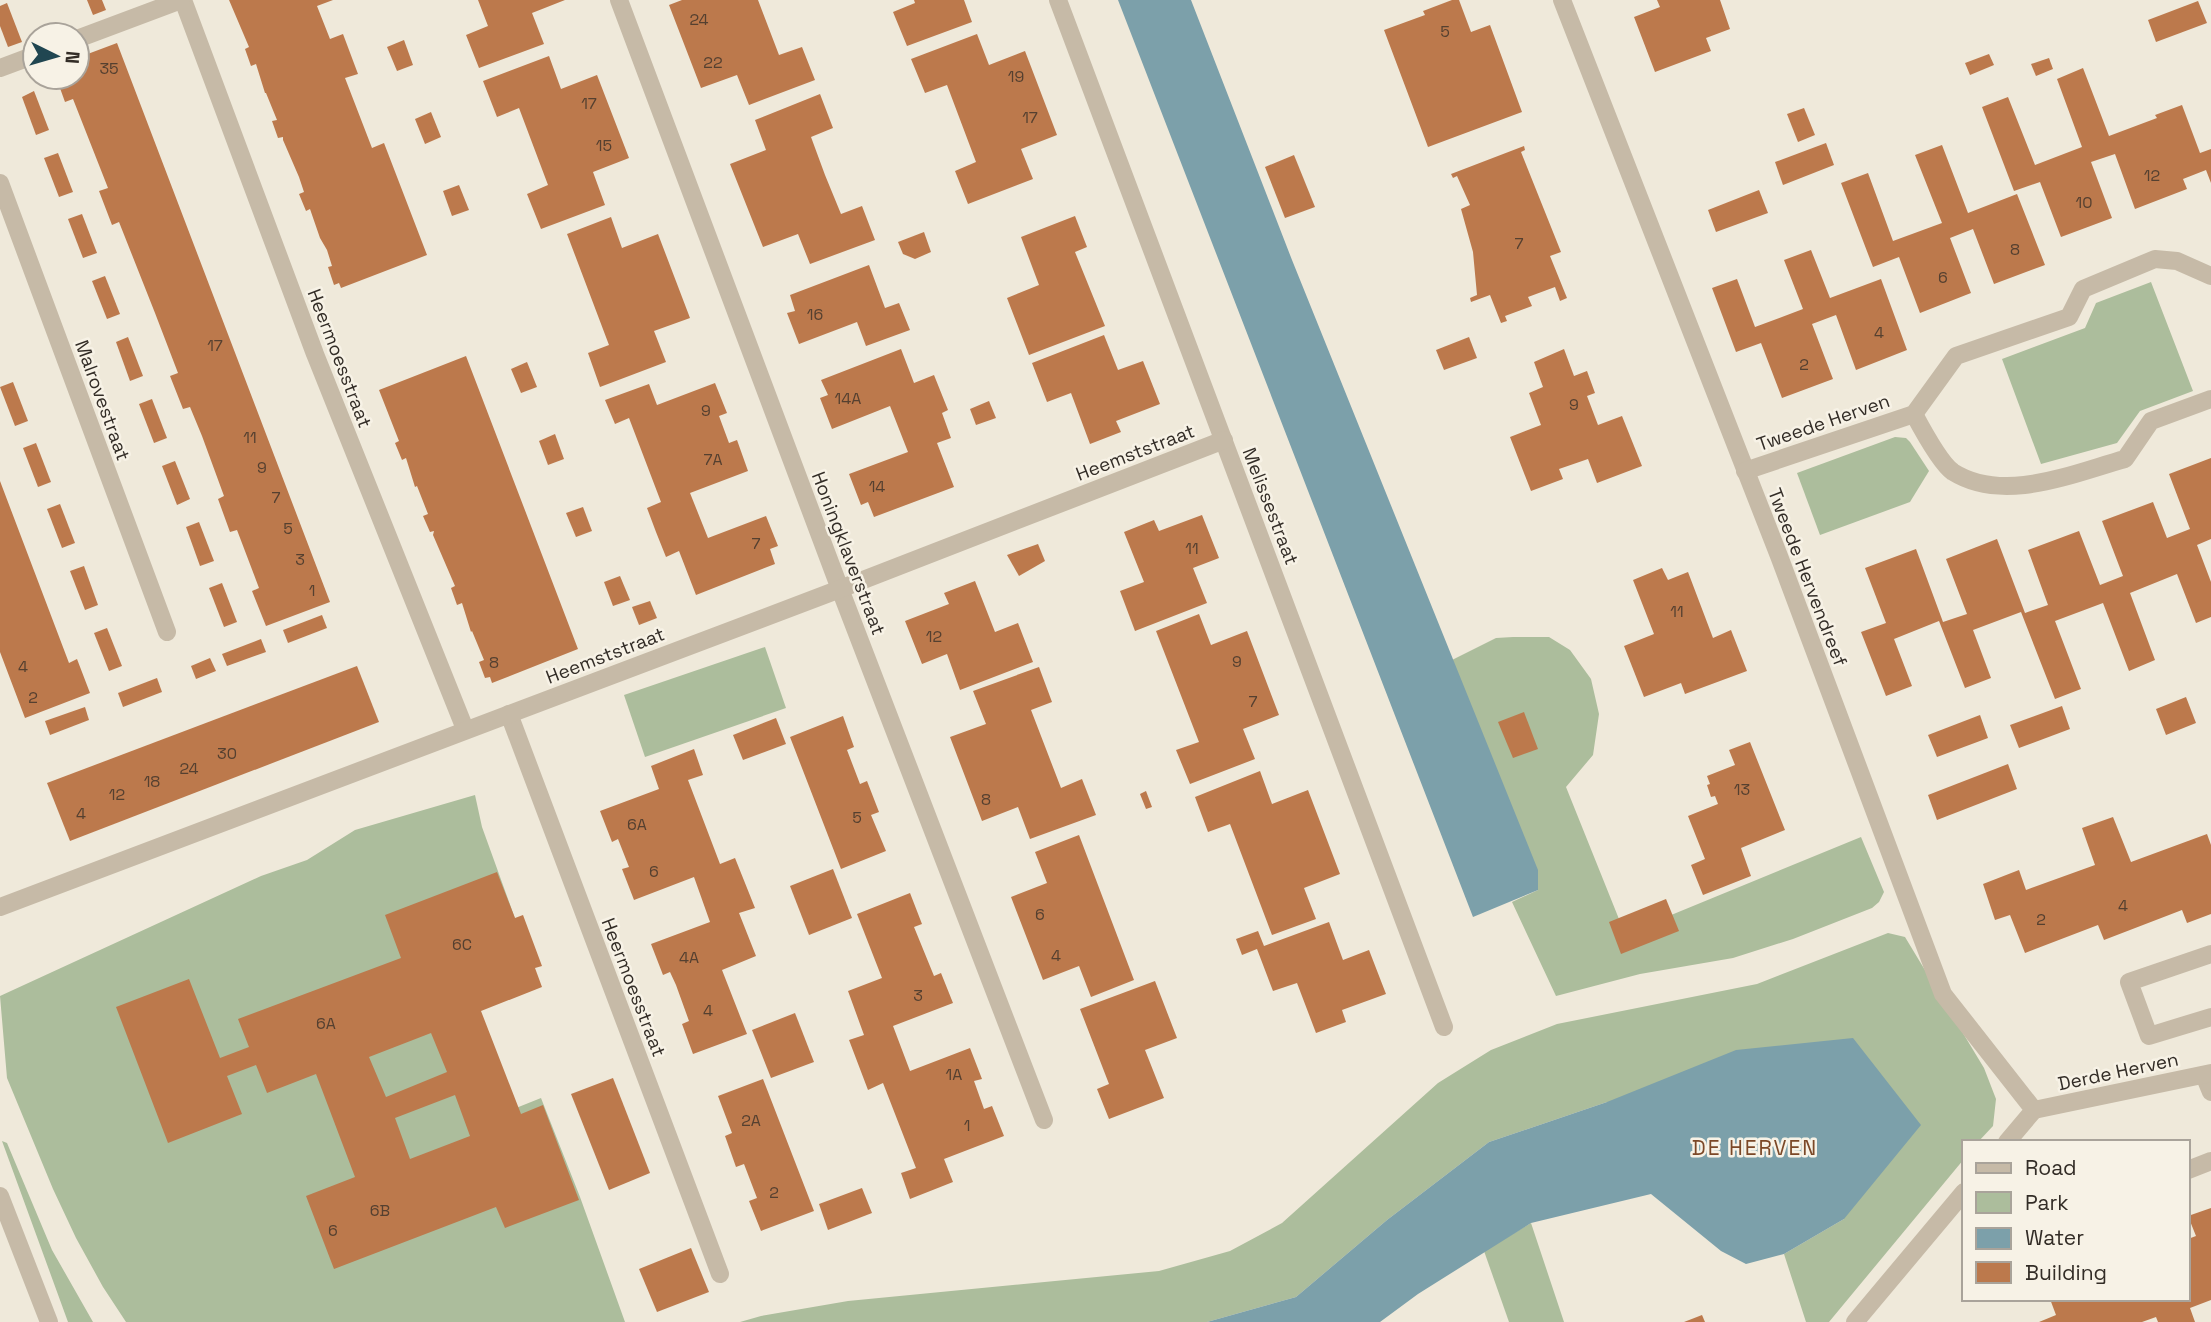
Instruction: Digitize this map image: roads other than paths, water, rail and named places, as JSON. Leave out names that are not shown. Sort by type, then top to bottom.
[{"type":"street","points":[[91,34],[182,0]]},
{"type":"street","name":"Heermoesstraat","points":[[182,0],[315,354],[465,729]]},
{"type":"street","name":"Honingklaverstraat","points":[[619,0],[840,589],[1044,1120]]},
{"type":"street","name":"Melissestraat","points":[[1058,0],[1444,1027]]},
{"type":"street","name":"Tweede Hervendreef","points":[[1562,0],[1779,556],[1943,994],[2034,1110]]},
{"type":"street","points":[[0,68],[21,60]]},
{"type":"street","name":"Malrovestraat","points":[[0,183],[167,632]]},
{"type":"street","name":"Tweede Herven","points":[[1745,471],[1914,414],[1956,356],[2069,317],[2083,289],[2155,259],[2177,261],[2211,276]]},
{"type":"street","name":"Tweede Herven","points":[[1914,414],[1952,471],[1986,485],[2026,486],[2125,458],[2151,421],[2211,398]]},
{"type":"street","name":"Heemststraat","points":[[0,907],[840,589],[1224,440]]},
{"type":"street","name":"Heermoesstraat","points":[[509,714],[720,1274]]},
{"type":"street","points":[[2211,954],[2129,982],[2149,1036],[2211,1017]]},
{"type":"street","points":[[2207,1074],[2211,1092]]},
{"type":"street","name":"Derde Herven","points":[[2034,1110],[2207,1074]]},
{"type":"street","points":[[2009,1140],[2034,1110]]},
{"type":"street","points":[[2190,1169],[2211,1161]]},
{"type":"street","points":[[1855,1322],[1962,1194]]},
{"type":"street","points":[[0,1196],[49,1322]]},
{"type":"water","points":[[1118,0],[1191,0],[1292,260],[1538,870],[1538,890],[1473,917]]},
{"type":"water","points":[[1853,1038],[1921,1125],[1844,1219],[1784,1254],[1746,1264],[1721,1251],[1651,1194],[1531,1223],[1418,1294],[1380,1322],[1207,1322],[1296,1297],[1387,1220],[1489,1142],[1607,1102],[1736,1050]]},
{"type":"district","name":"DE HERVEN","points":[[1755,1148]]}]
